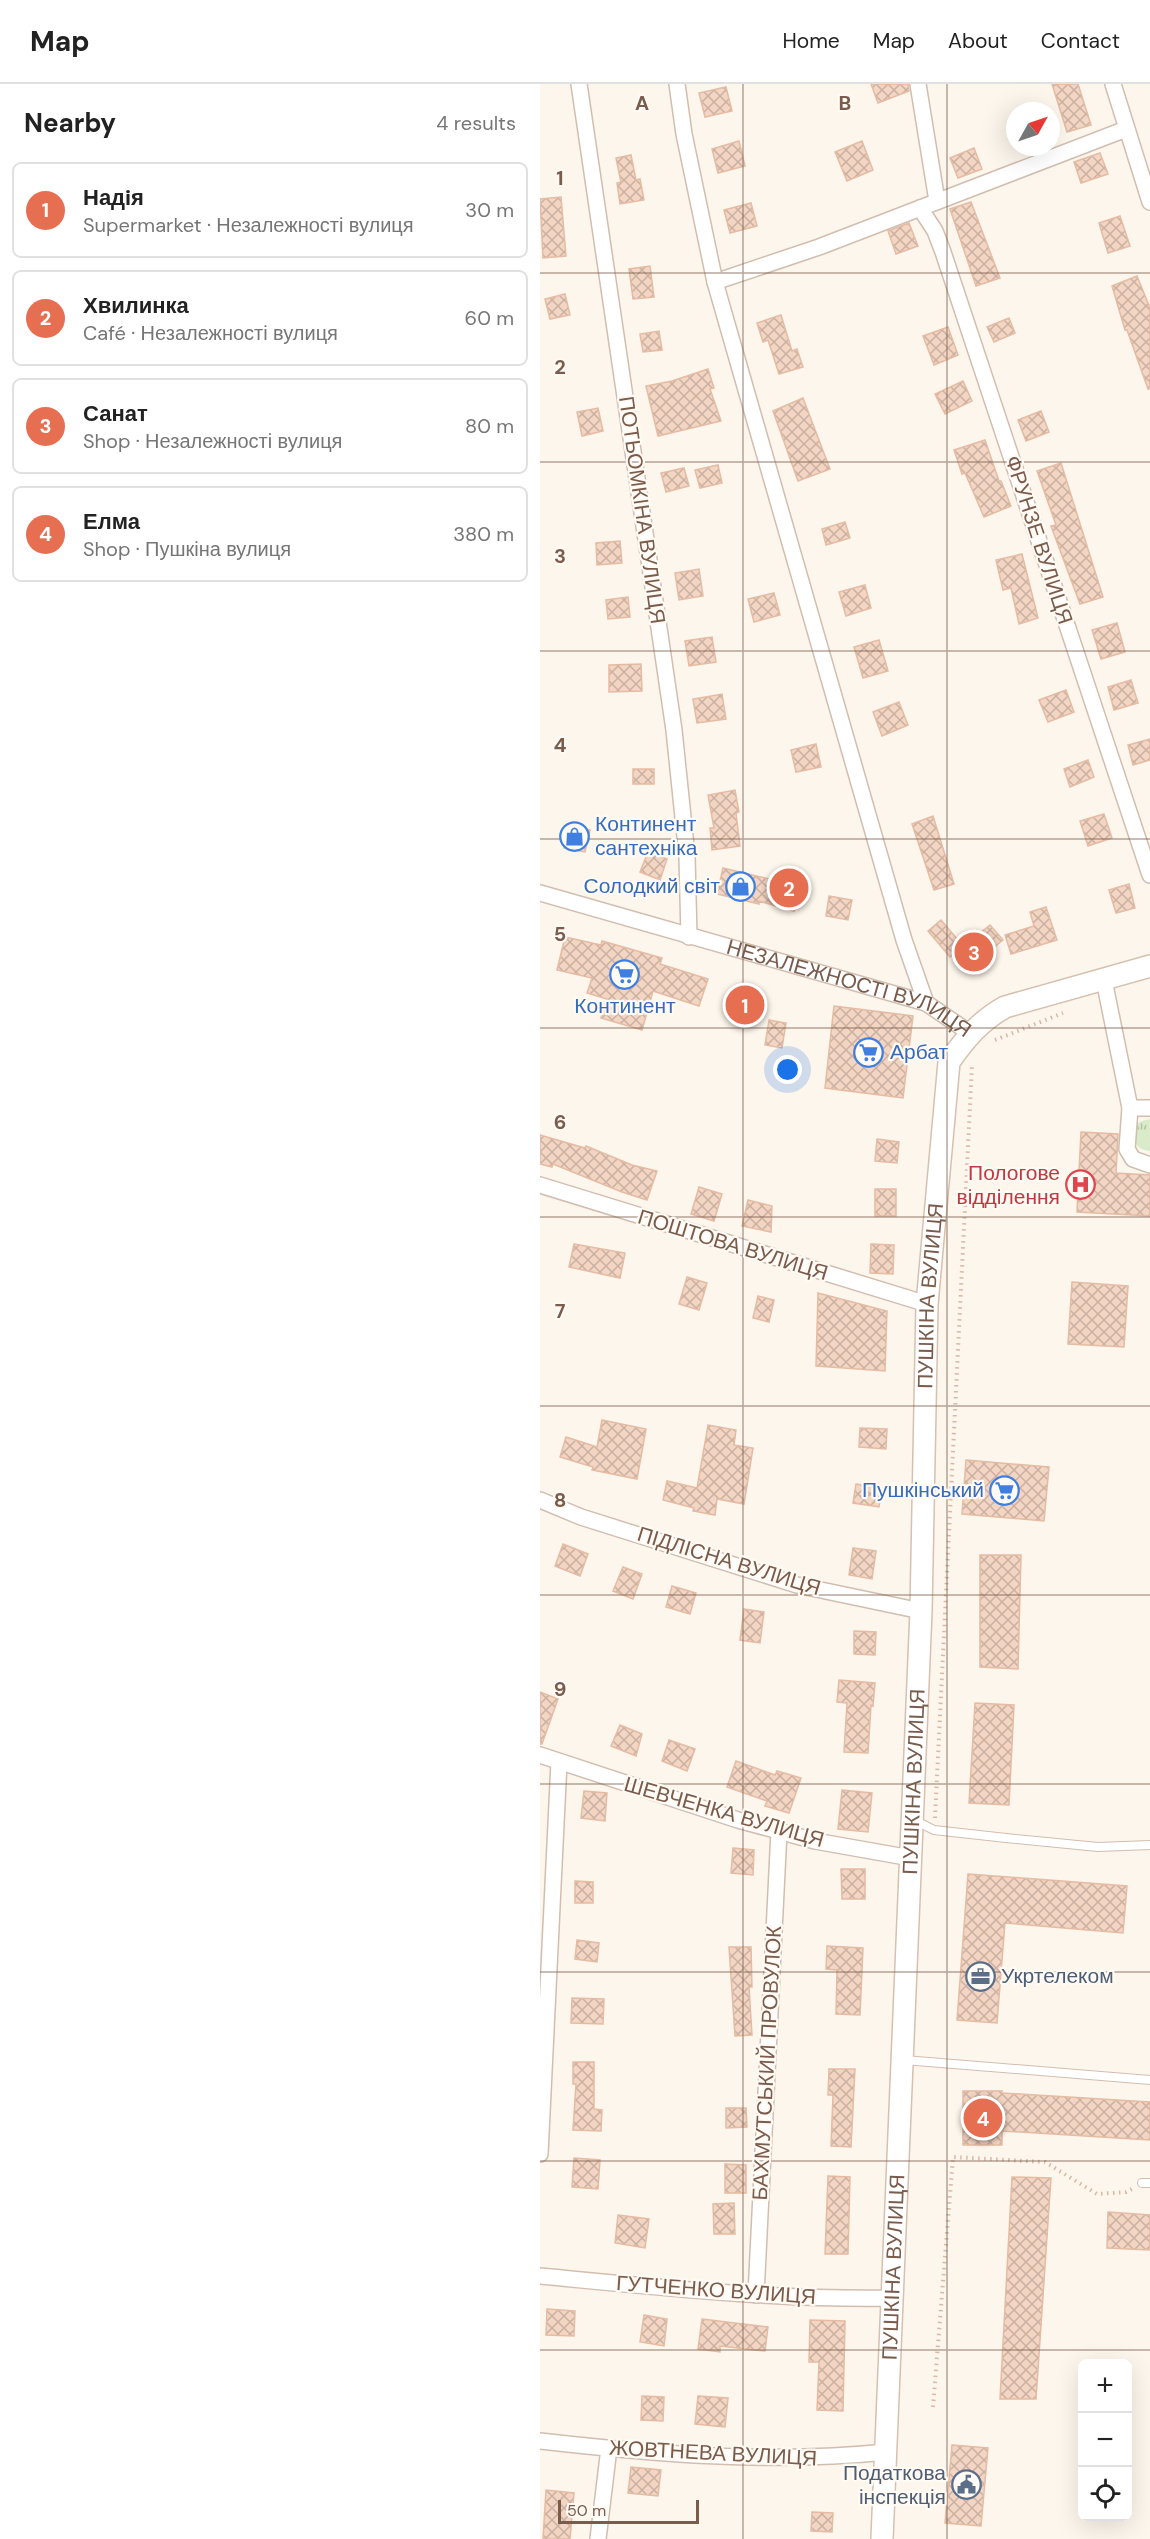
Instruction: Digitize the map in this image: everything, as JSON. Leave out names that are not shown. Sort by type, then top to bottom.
[{"type":"main road","name":"НЕЗАЛЕЖНОСТІ ВУЛИЦЯ","points":[[970,1033],[986,1018],[1005,1007],[1150,966]]},
{"type":"main road","name":"ПУШКІНА ВУЛИЦЯ","points":[[882,2539],[921,1611],[927,1304],[949,1062],[970,1033]]},
{"type":"street","name":"ПОТЬОМКІНА ВУЛИЦЯ","points":[[579,84],[674,730],[687,856],[689,937]]},
{"type":"street","points":[[677,84],[684,134],[715,282],[904,940],[926,1003]]},
{"type":"street","points":[[918,84],[925,112],[937,201]]},
{"type":"street","points":[[1113,84],[1150,201]]},
{"type":"street","points":[[715,282],[819,247],[1126,129]]},
{"type":"street","name":"ФРУНЗЕ ВУЛИЦЯ","points":[[920,208],[935,231],[943,252],[1150,875]]},
{"type":"street","name":"НЕЗАЛЕЖНОСТІ ВУЛИЦЯ","points":[[540,893],[926,1003],[970,1033]]},
{"type":"street","points":[[1104,980],[1130,1108],[1127,1149],[1133,1159],[1150,1165]]},
{"type":"street","points":[[1130,1108],[1150,1108]]},
{"type":"street","name":"ПОШТОВА ВУЛИЦЯ","points":[[540,1185],[927,1304]]},
{"type":"street","name":"ПІДЛІСНА ВУЛИЦЯ","points":[[540,1500],[581,1517],[797,1585],[921,1611]]},
{"type":"street","name":"ШЕВЧЕНКА ВУЛИЦЯ","points":[[540,1755],[778,1831],[815,1841],[911,1858]]},
{"type":"street","points":[[540,2154],[559,1762]]},
{"type":"street","name":"БАХМУТСЬКИЙ ПРОВУЛОК","points":[[756,2295],[778,1831]]},
{"type":"street","name":"ГУТЧЕНКО ВУЛИЦЯ","points":[[540,2276],[756,2295],[838,2299],[892,2298]]},
{"type":"street","name":"ЖОВТНЕВА ВУЛИЦЯ","points":[[540,2441],[609,2448],[767,2457],[830,2458],[886,2452]]},
{"type":"street","points":[[598,2539],[609,2448]]},
{"type":"lane","points":[[913,1819],[934,1830],[1098,1847],[1150,1845]]},
{"type":"lane","points":[[903,2060],[1150,2080]]},
{"type":"path","points":[[990,1042],[1064,1012]]},
{"type":"path","points":[[934,1830],[966,1229],[971,1066],[977,1058]]},
{"type":"path","points":[[933,2407],[953,2157],[1045,2162],[1097,2194],[1126,2192],[1146,2183]]},
{"type":"green space","points":[[1150,1119],[1150,1151],[1140,1148],[1132,1139],[1136,1125]]},
{"type":"building","points":[[871,84],[908,84],[909,91],[878,103]]},
{"type":"building","points":[[1052,84],[1078,84],[1091,125],[1067,132],[1060,102],[1058,102]]},
{"type":"building","points":[[726,87],[732,111],[705,117],[699,93]]},
{"type":"building","points":[[739,141],[745,166],[718,173],[712,149]]},
{"type":"building","points":[[862,141],[873,170],[847,181],[835,152]]},
{"type":"building","points":[[974,148],[982,169],[958,178],[950,158]]},
{"type":"building","points":[[1100,153],[1108,174],[1081,183],[1074,162]]},
{"type":"building","points":[[631,155],[636,180],[640,179],[644,200],[620,204],[617,183],[621,182],[616,158]]},
{"type":"building","points":[[561,197],[566,256],[543,258],[540,199]]},
{"type":"building","points":[[971,202],[1000,278],[976,286],[950,209]]},
{"type":"building","points":[[751,203],[757,226],[730,233],[724,210]]},
{"type":"building","points":[[1120,216],[1130,246],[1108,253],[1099,223]]},
{"type":"building","points":[[909,223],[918,246],[896,254],[888,231]]},
{"type":"building","points":[[650,266],[654,297],[633,299],[629,269]]},
{"type":"building","points":[[1137,276],[1150,308],[1150,389],[1148,389],[1127,330],[1125,330],[1112,286]]},
{"type":"building","points":[[565,294],[570,315],[550,319],[545,299]]},
{"type":"building","points":[[781,315],[792,351],[797,349],[803,367],[779,374],[768,340],[763,342],[757,323]]},
{"type":"building","points":[[1009,318],[1015,333],[994,342],[987,327]]},
{"type":"building","points":[[948,327],[958,355],[934,365],[923,336]]},
{"type":"building","points":[[659,331],[662,350],[643,352],[640,334]]},
{"type":"building","points":[[708,369],[714,388],[710,389],[721,421],[658,436],[646,386],[672,381]]},
{"type":"building","points":[[963,381],[972,401],[945,414],[935,394]]},
{"type":"building","points":[[803,398],[830,469],[798,481],[773,411]]},
{"type":"building","points":[[598,408],[603,431],[582,436],[577,412]]},
{"type":"building","points":[[1041,411],[1049,432],[1026,441],[1018,420]]},
{"type":"building","points":[[985,440],[999,481],[1001,481],[1011,506],[984,517],[965,473],[962,474],[954,450]]},
{"type":"building","points":[[1061,463],[1103,597],[1080,604],[1051,526],[1056,525],[1037,471]]},
{"type":"building","points":[[718,465],[722,483],[700,488],[695,470]]},
{"type":"building","points":[[684,468],[689,486],[666,492],[661,473]]},
{"type":"building","points":[[845,522],[850,538],[826,545],[822,529]]},
{"type":"building","points":[[620,541],[622,563],[597,565],[596,543]]},
{"type":"building","points":[[1022,554],[1038,618],[1019,624],[1011,588],[1003,590],[996,560]]},
{"type":"building","points":[[699,569],[703,596],[679,600],[675,573]]},
{"type":"building","points":[[865,585],[871,608],[846,616],[839,592]]},
{"type":"building","points":[[774,593],[780,615],[754,622],[748,599]]},
{"type":"building","points":[[628,597],[630,617],[608,619],[606,600]]},
{"type":"building","points":[[1117,623],[1125,652],[1101,659],[1092,630]]},
{"type":"building","points":[[712,637],[716,662],[689,666],[685,641]]},
{"type":"building","points":[[879,640],[888,671],[863,678],[854,647]]},
{"type":"building","points":[[641,664],[642,691],[609,692],[609,665]]},
{"type":"building","points":[[1131,680],[1138,703],[1114,710],[1108,687]]},
{"type":"building","points":[[1066,690],[1074,712],[1048,722],[1039,700]]},
{"type":"building","points":[[722,694],[726,719],[697,723],[693,699]]},
{"type":"building","points":[[899,702],[908,725],[882,736],[873,712]]},
{"type":"building","points":[[1150,739],[1150,760],[1133,765],[1128,745]]},
{"type":"building","points":[[816,744],[821,767],[796,772],[791,750]]},
{"type":"building","points":[[1088,760],[1094,777],[1070,787],[1064,769]]},
{"type":"building","points":[[633,769],[654,769],[654,784],[633,784]]},
{"type":"building","points":[[735,790],[739,812],[736,813],[740,846],[712,850],[710,828],[714,828],[708,795]]},
{"type":"building","points":[[1104,814],[1112,838],[1088,846],[1080,821]]},
{"type":"building","points":[[933,816],[954,884],[934,890],[912,824]]},
{"type":"building","points":[[569,825],[590,830],[585,852],[564,848]]},
{"type":"building","points":[[648,852],[667,859],[660,880],[640,872]]},
{"type":"building","points":[[723,868],[782,882],[783,877],[803,883],[794,911],[759,901],[759,904],[717,894]]},
{"type":"building","points":[[1129,884],[1135,908],[1116,913],[1109,890]]},
{"type":"building","points":[[829,896],[852,900],[848,920],[826,916]]},
{"type":"building","points":[[1046,907],[1057,940],[1011,954],[1005,935],[1034,926],[1030,912]]},
{"type":"building","points":[[941,920],[963,946],[950,957],[928,931]]},
{"type":"building","points":[[990,925],[1003,940],[975,963],[963,947]]},
{"type":"building","name":"Континент","points":[[565,937],[601,945],[602,941],[662,958],[660,964],[708,979],[699,1006],[653,991],[642,1030],[601,1018],[607,999],[587,993],[592,978],[557,970]]},
{"type":"building","points":[[733,989],[760,995],[754,1020],[727,1013]]},
{"type":"building","name":"Арбат","points":[[834,1006],[913,1016],[903,1098],[825,1088]]},
{"type":"building","points":[[769,1020],[786,1023],[782,1048],[765,1045]]},
{"type":"building","points":[[1081,1132],[1118,1134],[1116,1173],[1150,1175],[1150,1216],[1077,1212]]},
{"type":"building","points":[[540,1135],[585,1148],[586,1146],[632,1165],[657,1171],[647,1200],[553,1164],[552,1167],[540,1164]]},
{"type":"building","points":[[877,1139],[899,1142],[897,1163],[875,1161]]},
{"type":"building","points":[[699,1187],[722,1194],[714,1221],[691,1214]]},
{"type":"building","points":[[875,1189],[896,1189],[896,1216],[875,1216]]},
{"type":"building","points":[[748,1200],[772,1206],[771,1232],[742,1226]]},
{"type":"building","points":[[574,1244],[625,1253],[620,1278],[569,1267]]},
{"type":"building","points":[[871,1244],[894,1245],[893,1274],[870,1273]]},
{"type":"building","points":[[687,1277],[707,1283],[699,1310],[679,1304]]},
{"type":"building","points":[[1072,1282],[1128,1286],[1124,1347],[1068,1344]]},
{"type":"building","points":[[818,1293],[887,1311],[885,1371],[816,1366]]},
{"type":"building","points":[[758,1296],[774,1300],[769,1322],[753,1318]]},
{"type":"building","points":[[602,1420],[646,1429],[637,1479],[592,1470],[593,1467],[560,1457],[566,1437],[597,1447]]},
{"type":"building","points":[[708,1425],[736,1430],[734,1445],[753,1448],[744,1504],[717,1499],[715,1515],[693,1511],[694,1508],[663,1500],[667,1481],[697,1488]]},
{"type":"building","points":[[860,1428],[887,1429],[886,1449],[859,1447]]},
{"type":"building","name":"Пушкінський","points":[[966,1460],[1049,1467],[1044,1521],[962,1514]]},
{"type":"building","points":[[856,1484],[882,1488],[879,1507],[853,1503]]},
{"type":"building","points":[[563,1544],[588,1554],[580,1576],[555,1566]]},
{"type":"building","points":[[853,1548],[876,1551],[872,1579],[849,1575]]},
{"type":"building","points":[[980,1555],[1021,1555],[1018,1669],[980,1667]]},
{"type":"building","points":[[623,1567],[642,1574],[633,1599],[613,1591]]},
{"type":"building","points":[[672,1586],[696,1593],[690,1614],[666,1607]]},
{"type":"building","points":[[744,1609],[764,1612],[760,1643],[740,1640]]},
{"type":"building","points":[[854,1631],[876,1632],[875,1655],[854,1654]]},
{"type":"building","points":[[839,1680],[875,1683],[868,1753],[844,1752],[847,1703],[837,1702]]},
{"type":"building","points":[[540,1692],[558,1699],[542,1744],[540,1744]]},
{"type":"building","points":[[975,1703],[1014,1705],[1009,1805],[969,1803]]},
{"type":"building","points":[[620,1725],[642,1734],[636,1756],[611,1746]]},
{"type":"building","points":[[669,1740],[695,1749],[687,1771],[662,1761]]},
{"type":"building","points":[[736,1761],[775,1775],[777,1771],[801,1778],[789,1813],[765,1806],[767,1801],[727,1787]]},
{"type":"building","points":[[842,1790],[872,1793],[868,1832],[838,1829]]},
{"type":"building","points":[[584,1791],[607,1793],[605,1821],[581,1818]]},
{"type":"building","points":[[733,1848],[754,1850],[753,1875],[731,1873]]},
{"type":"building","points":[[841,1869],[865,1869],[865,1899],[842,1899]]},
{"type":"building","name":"Укртелеком","points":[[968,1874],[1127,1886],[1123,1933],[1005,1923],[997,2023],[957,2020]]},
{"type":"building","points":[[575,1881],[593,1882],[593,1903],[575,1903]]},
{"type":"building","points":[[577,1940],[599,1943],[597,1962],[575,1959]]},
{"type":"building","points":[[827,1946],[863,1948],[860,2015],[836,2014],[837,1970],[826,1969]]},
{"type":"building","points":[[729,1947],[751,1947],[752,1987],[749,1987],[752,2035],[735,2036]]},
{"type":"building","points":[[572,1998],[604,1999],[603,2024],[571,2023]]},
{"type":"building","points":[[573,2062],[594,2062],[594,2109],[602,2110],[601,2131],[573,2130],[576,2084],[573,2084]]},
{"type":"building","points":[[829,2069],[855,2069],[851,2147],[831,2146],[833,2095],[828,2095]]},
{"type":"building","points":[[963,2091],[1002,2091],[1002,2093],[1150,2102],[1150,2140],[1002,2131],[1002,2145],[963,2145]]},
{"type":"building","points":[[726,2108],[746,2108],[747,2127],[726,2128]]},
{"type":"building","points":[[574,2158],[600,2160],[598,2189],[572,2187]]},
{"type":"building","points":[[725,2164],[746,2165],[746,2193],[725,2193]]},
{"type":"building","points":[[828,2176],[850,2177],[848,2254],[825,2254]]},
{"type":"building","points":[[1012,2177],[1051,2178],[1036,2399],[1000,2399]]},
{"type":"building","points":[[734,2203],[735,2234],[714,2234],[713,2204]]},
{"type":"building","points":[[1108,2212],[1150,2215],[1150,2250],[1107,2248]]},
{"type":"building","points":[[618,2215],[649,2219],[645,2248],[615,2243]]},
{"type":"building","points":[[547,2309],[575,2311],[574,2336],[546,2335]]},
{"type":"building","points":[[644,2315],[667,2319],[664,2346],[640,2342]]},
{"type":"building","points":[[702,2319],[768,2327],[765,2351],[720,2346],[720,2352],[698,2349]]},
{"type":"building","points":[[810,2320],[845,2321],[843,2411],[817,2410],[819,2362],[809,2362]]},
{"type":"building","points":[[642,2396],[664,2397],[663,2421],[641,2420]]},
{"type":"building","points":[[698,2396],[728,2398],[725,2427],[695,2424]]},
{"type":"building","name":"Податкова інспекція","points":[[952,2445],[988,2448],[981,2526],[945,2523]]},
{"type":"building","points":[[631,2467],[661,2470],[658,2496],[628,2493]]},
{"type":"building","points":[[546,2490],[574,2493],[570,2539],[543,2539]]},
{"type":"building","points":[[812,2512],[833,2513],[832,2532],[811,2531]]},
{"type":"place","name":"Континент сантехніка","points":[[574,836]]},
{"type":"place","name":"Солодкий світ","points":[[741,886]]},
{"type":"place","name":"Хвилинка","points":[[789,888]]},
{"type":"place","name":"Санат","points":[[974,952]]},
{"type":"place","name":"Континент","points":[[625,975]]},
{"type":"place","name":"Надiя","points":[[745,1005]]},
{"type":"place","name":"Арбат","points":[[869,1052]]},
{"type":"place","name":"Пологове відділення","points":[[1081,1185]]},
{"type":"place","name":"Пушкінський","points":[[1005,1490]]},
{"type":"place","name":"Укртелеком","points":[[980,1976]]},
{"type":"place","name":"Елма","points":[[983,2118]]},
{"type":"place","name":"Податкова інспекція","points":[[967,2485]]}]
